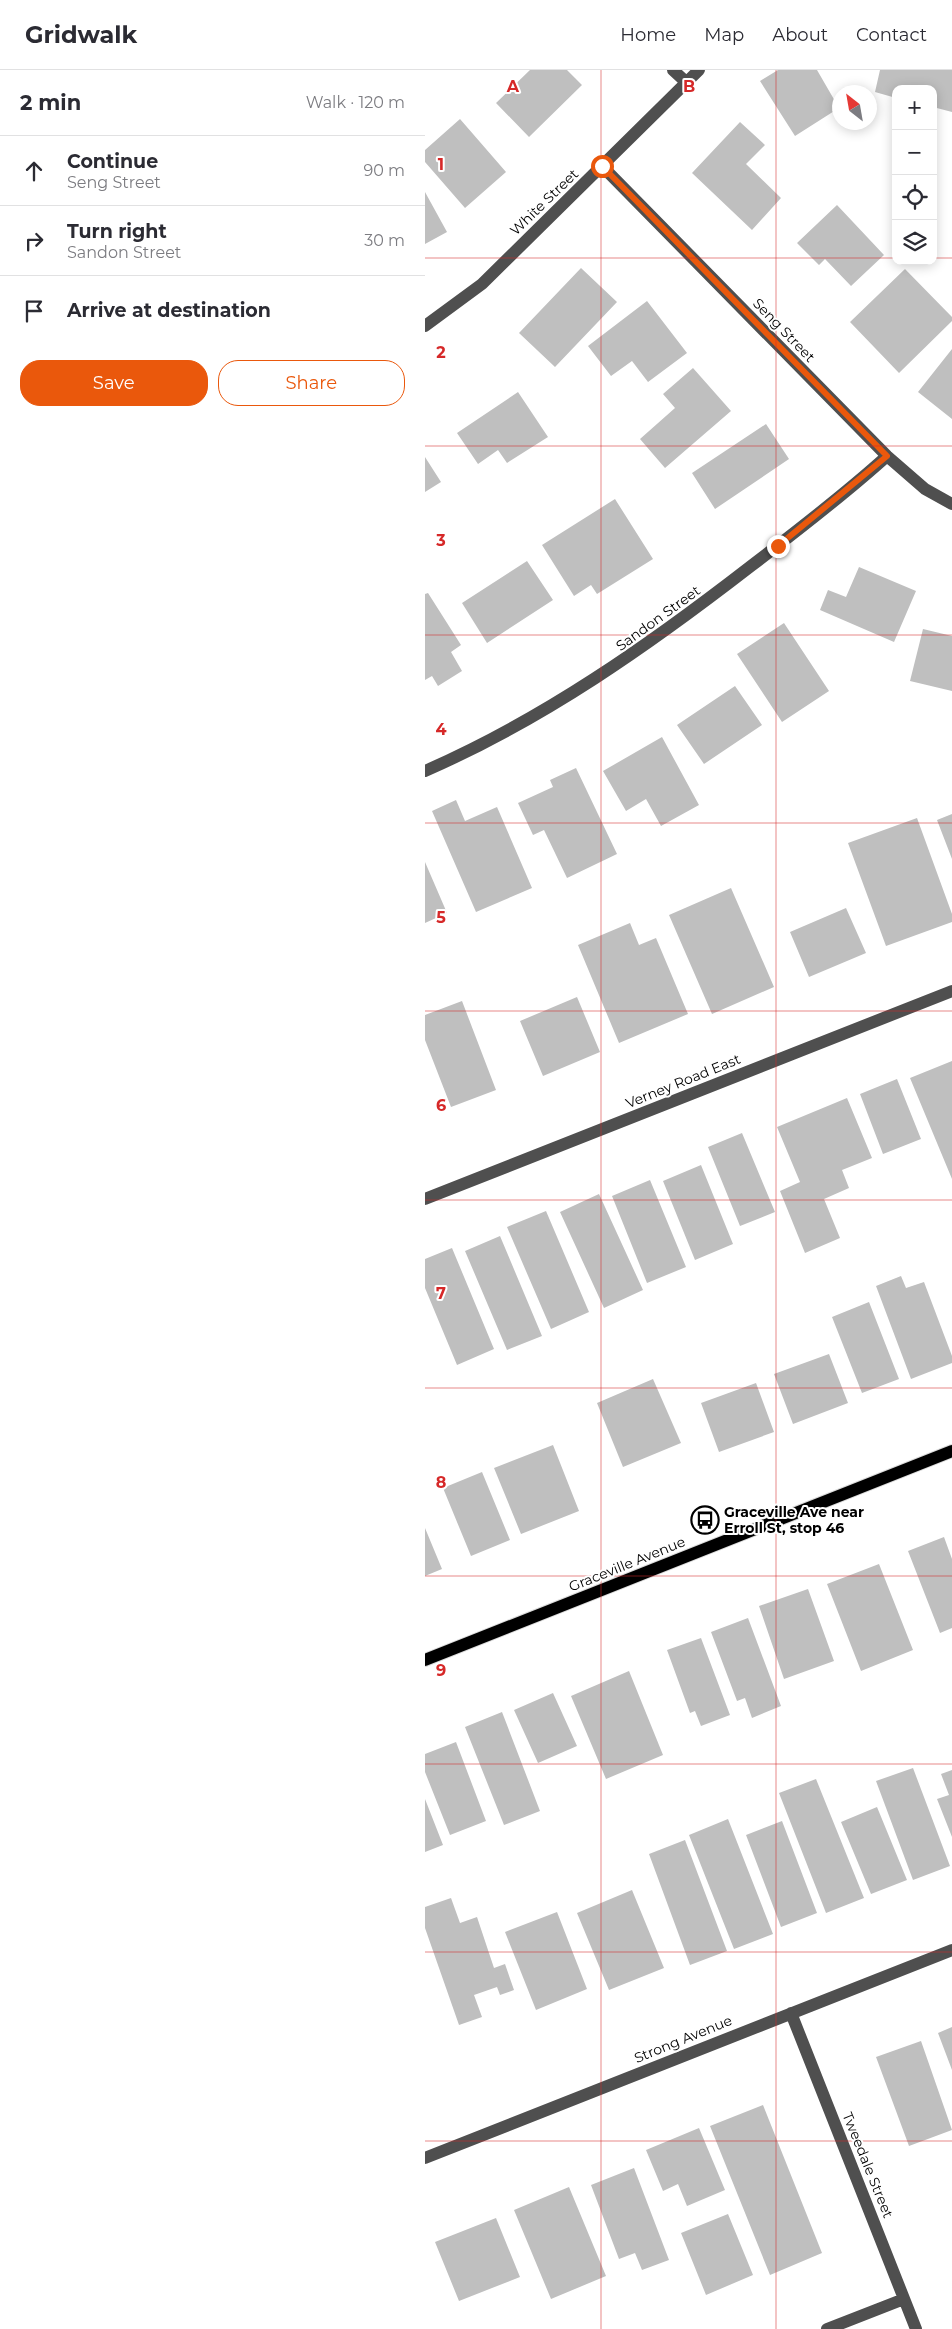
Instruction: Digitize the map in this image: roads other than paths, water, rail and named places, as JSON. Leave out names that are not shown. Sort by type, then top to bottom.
[{"type":"main road","name":"Graceville Avenue","points":[[425,1660],[952,1451]]},
{"type":"street","points":[[673,70],[687,82]]},
{"type":"street","name":"White Street","points":[[425,326],[482,284],[699,70]]},
{"type":"street","name":"Seng Street","points":[[602,166],[887,456],[925,489],[952,504]]},
{"type":"street","name":"Sandon Street","points":[[425,771],[569,696],[629,658],[778,546],[887,456]]},
{"type":"street","name":"Verney Road East","points":[[425,1199],[952,991]]},
{"type":"street","name":"Strong Avenue","points":[[425,2158],[952,1950]]},
{"type":"street","name":"Tweedale Street","points":[[791,2013],[916,2329]]},
{"type":"street","points":[[827,2329],[904,2298]]},
{"type":"place","name":"Graceville Ave near Erroll St, stop 46","points":[[705,1520]]}]
